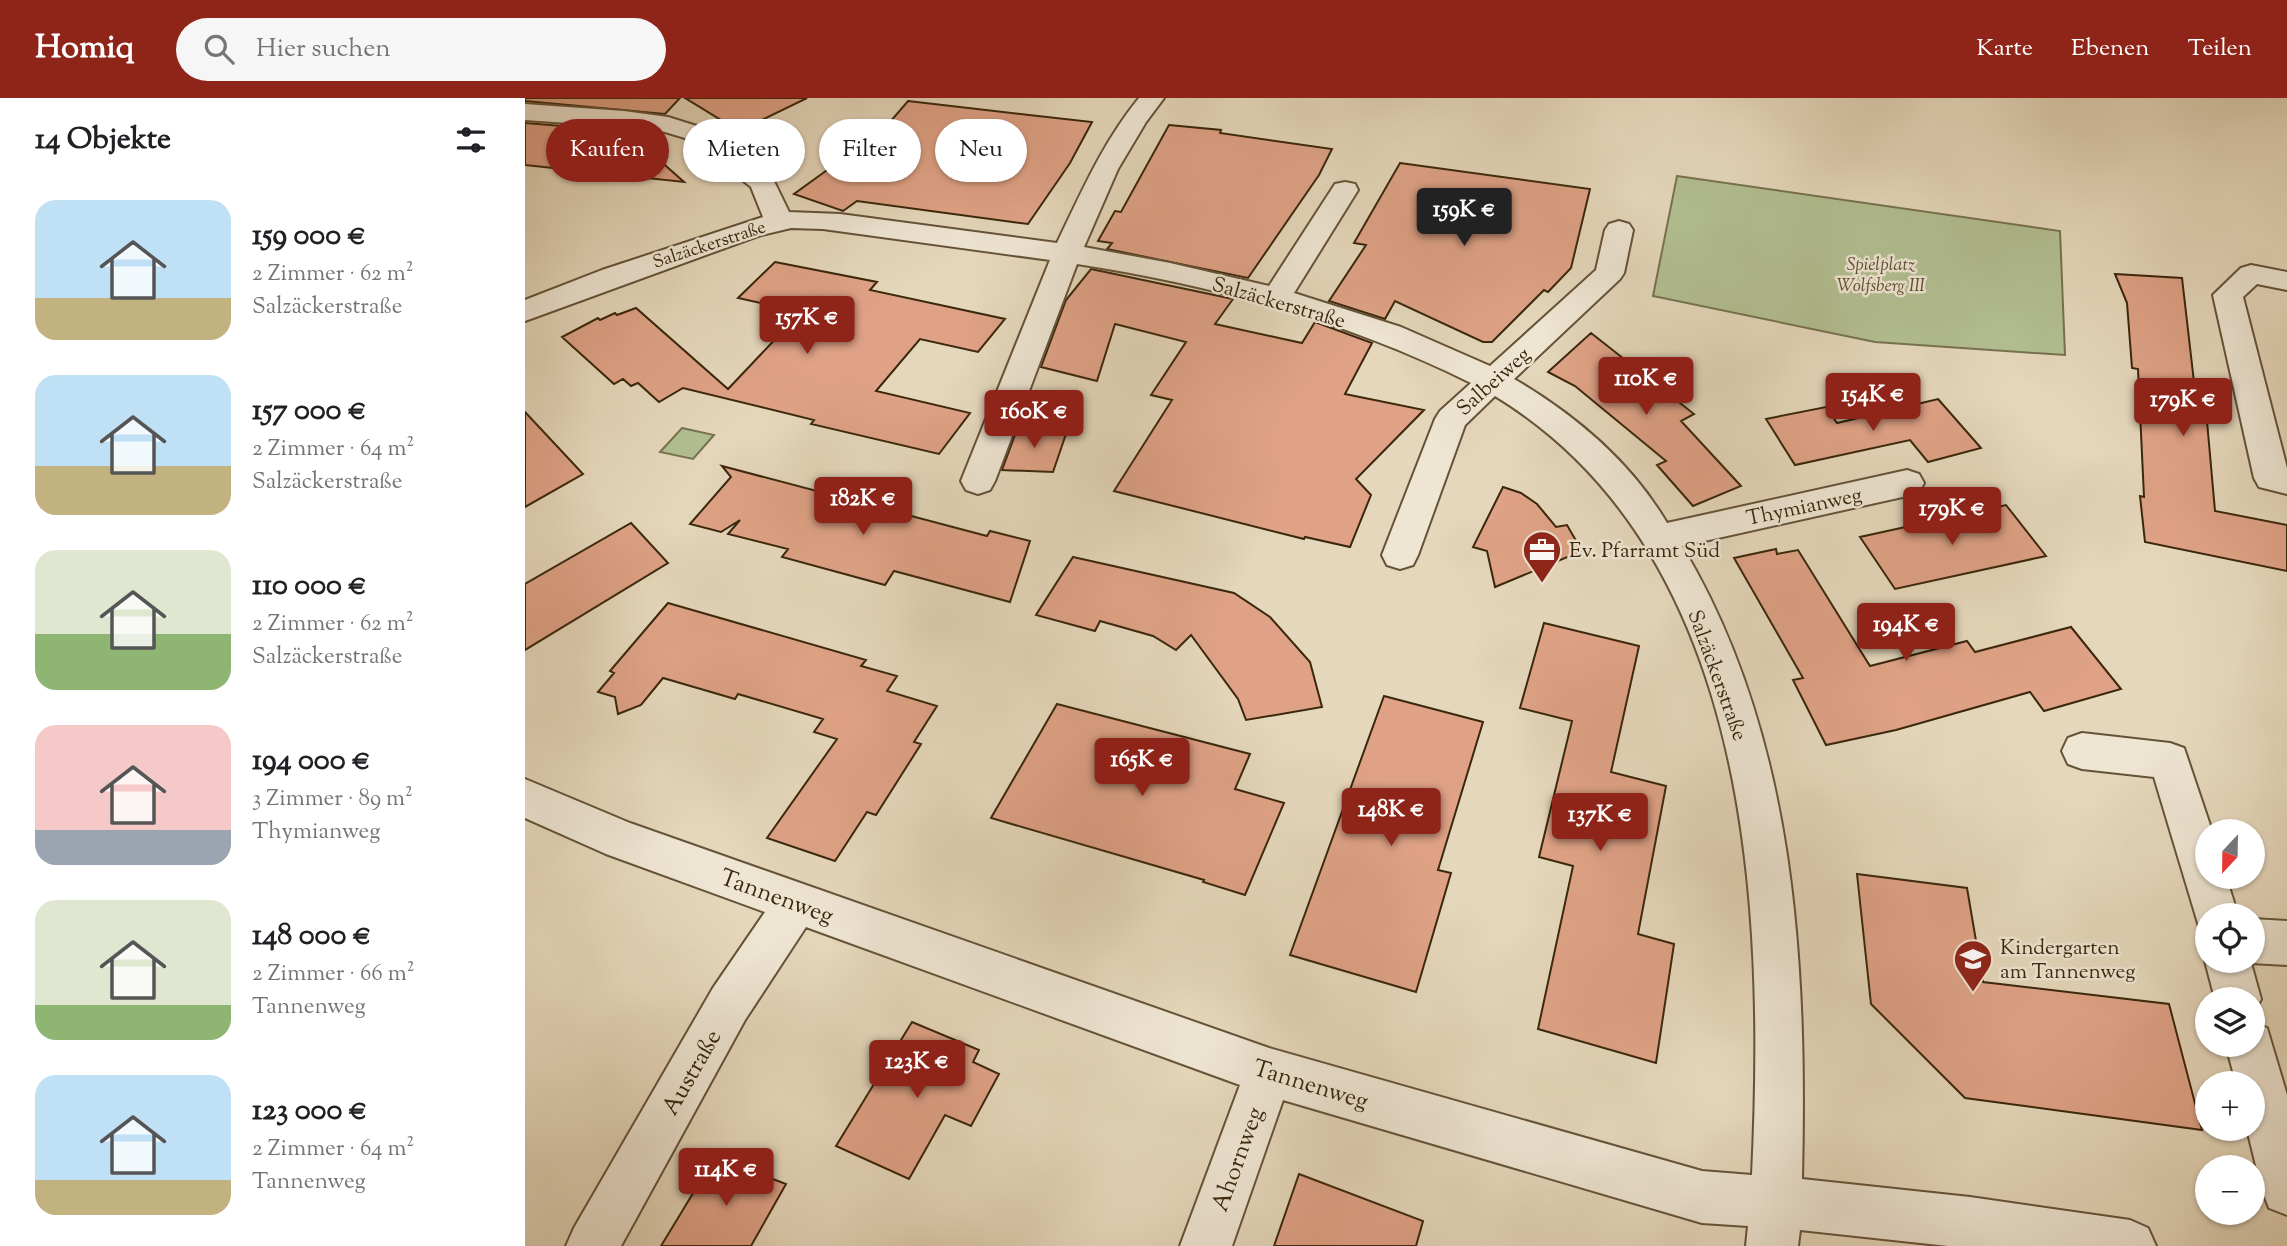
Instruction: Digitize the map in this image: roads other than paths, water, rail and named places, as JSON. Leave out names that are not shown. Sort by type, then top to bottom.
[{"type":"street","points":[[978,481],[1067,253],[1105,169],[1135,119],[1152,98]]},
{"type":"street","points":[[525,112],[668,125],[694,133],[720,149],[763,183],[779,221]]},
{"type":"street","points":[[1276,299],[1345,190]]},
{"type":"street","name":"Salzäckerstraße","points":[[525,311],[581,286],[779,221],[824,222],[1067,253],[1164,271],[1276,299],[1378,331],[1493,382],[1538,408],[1584,446],[1622,485],[1659,538],[1709,636],[1738,719],[1755,789],[1768,870],[1778,980],[1775,1223]]},
{"type":"street","name":"Salbeiweg","points":[[1400,555],[1451,419],[1610,273],[1619,230]]},
{"type":"street","points":[[2287,281],[2251,274],[2228,295],[2271,478],[2287,481]]},
{"type":"street","name":"Thymianweg","points":[[1659,538],[1907,483]]},
{"type":"street","points":[[2082,751],[2170,761],[2212,903]]},
{"type":"street","name":"Tannenweg","points":[[525,798],[621,840],[1269,1072],[1702,1196],[1775,1223],[2000,1226],[2130,1246]]},
{"type":"street","name":"Austraße","points":[[592,1246],[730,1004],[797,903]]},
{"type":"street","points":[[2265,942],[2287,943]]},
{"type":"street","points":[[2253,1057],[2287,1190]]},
{"type":"street","name":"Ahornweg","points":[[1206,1246],[1269,1072]]},
{"type":"place","name":"Ev. Pfarramt Süd","points":[[1542,584]]},
{"type":"place","name":"Kindergarten am Tannenweg","points":[[1973,993]]},
{"type":"park label","name":"Spielplatz Wolfsberg III","points":[[1881,274]]}]
